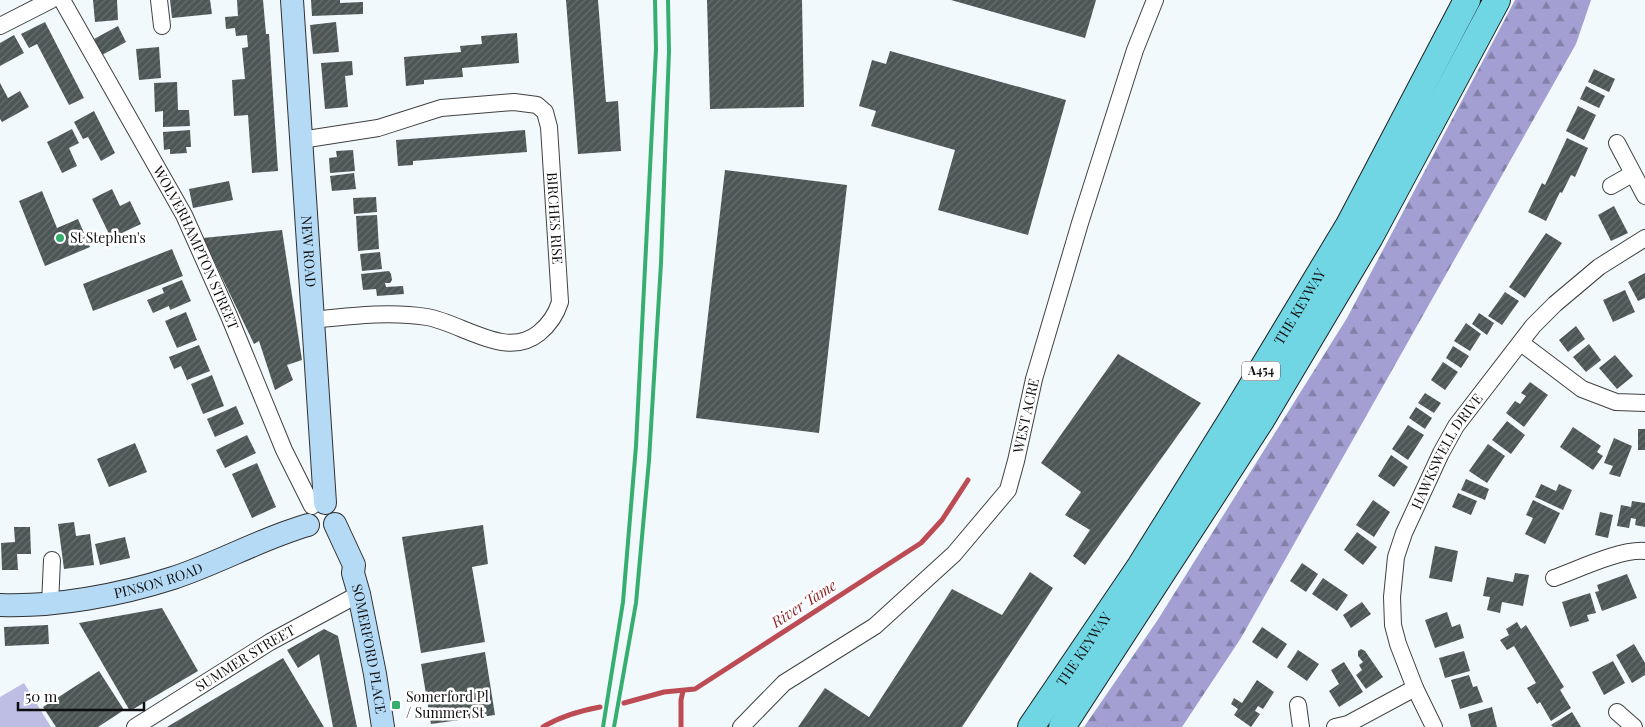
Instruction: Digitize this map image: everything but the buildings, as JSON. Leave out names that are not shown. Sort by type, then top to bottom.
[{"type":"highway","name":"THE KEYWAY","points":[[1031,727],[1141,564],[1242,403],[1348,225],[1467,0]]},
{"type":"highway","name":"THE KEYWAY","points":[[1062,727],[1260,422],[1370,237],[1497,0]]},
{"type":"main road","name":"NEW ROAD","points":[[292,0],[312,320],[321,518]]},
{"type":"main road","name":"SOMERFORD PLACE","points":[[321,518],[346,570],[353,573],[375,674],[383,727]]},
{"type":"main road","name":"PINSON ROAD","points":[[0,605],[50,604],[113,593],[173,578],[229,557],[321,518]]},
{"type":"street","points":[[0,26],[50,0]]},
{"type":"street","name":"WOLVERHAMPTON STREET","points":[[62,0],[184,215],[229,316],[284,450],[321,518]]},
{"type":"street","points":[[159,0],[162,26]]},
{"type":"street","name":"WEST ACRE","points":[[741,727],[784,683],[875,626],[954,554],[1008,490],[1034,379],[1080,223],[1135,50],[1155,0]]},
{"type":"street","name":"BIRCHES RISE","points":[[301,140],[378,128],[441,108],[514,102],[537,105],[545,112],[549,127],[552,166],[560,302],[556,314],[547,326],[532,339],[521,343],[499,342],[429,318],[378,314],[312,320]]},
{"type":"street","points":[[1617,143],[1645,196]]},
{"type":"street","points":[[1611,186],[1632,174]]},
{"type":"street","name":"HAWKSWELL DRIVE","points":[[1434,727],[1415,688],[1398,644],[1393,624],[1392,597],[1396,558],[1404,533],[1441,453],[1456,426],[1534,326],[1555,304],[1599,267],[1645,238]]},
{"type":"street","points":[[1521,343],[1582,389],[1616,402],[1645,403]]},
{"type":"street","points":[[1554,578],[1609,557],[1637,550],[1645,551]]},
{"type":"street","points":[[50,604],[52,560]]},
{"type":"street","name":"SUMMER STREET","points":[[135,727],[270,642],[359,594]]},
{"type":"street","points":[[1334,727],[1348,724],[1415,688]]},
{"type":"street","points":[[1298,705],[1301,727]]},
{"type":"street","points":[[1617,712],[1634,727]]},
{"type":"shaded area","points":[[24,683],[51,727],[0,727],[0,697]]},
{"type":"green space","points":[[1515,0],[1591,0],[1576,44],[1241,638],[1182,727],[1084,727],[1157,621],[1347,318]]},
{"type":"waterway","name":"River Tame","points":[[624,703],[664,692],[695,689],[921,543],[942,520],[968,480]]},
{"type":"waterway","points":[[681,727],[683,691]]},
{"type":"waterway","name":"River Tame","points":[[543,727],[570,714],[600,707]]},
{"type":"railway","points":[[603,727],[623,602],[636,446],[656,49],[655,0]]},
{"type":"railway","points":[[614,727],[636,603],[649,460],[661,263],[669,51],[668,0]]},
{"type":"place","name":"St Stephen's","points":[[60,238]]},
{"type":"place","name":"Somerford Pl / Summer St","points":[[396,705]]}]
